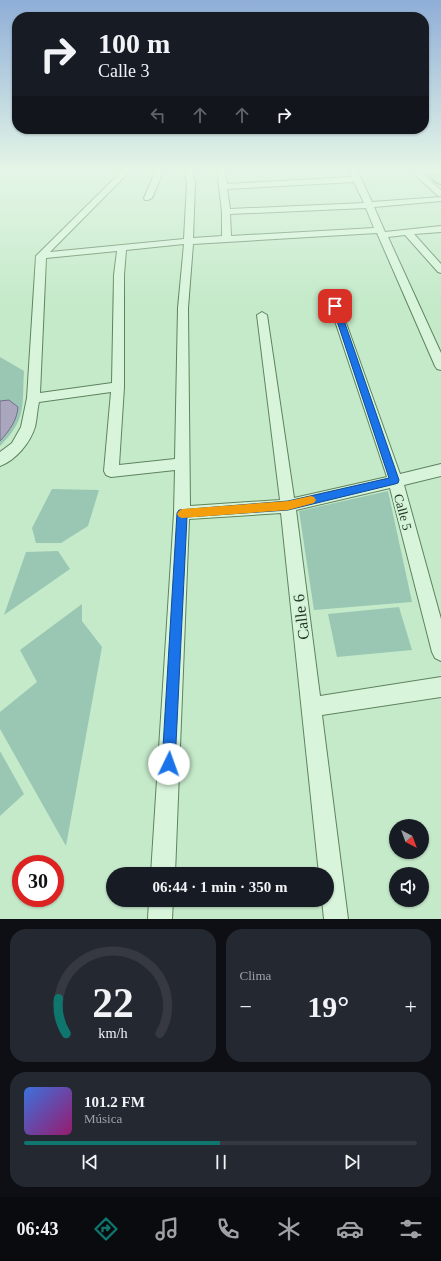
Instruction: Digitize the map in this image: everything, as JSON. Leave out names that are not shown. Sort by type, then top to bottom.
[{"type":"street","points":[[1,460],[17,447],[28,427],[32,398],[42,256],[85,213]]},
{"type":"street","points":[[163,867],[182,513],[183,308],[190,241],[190,213]]},
{"type":"street","points":[[226,213],[227,240]]},
{"type":"street","points":[[372,213],[441,366]]},
{"type":"street","points":[[42,256],[190,241],[408,233],[441,230]]},
{"type":"street","points":[[408,233],[441,270]]},
{"type":"street","points":[[122,248],[119,275],[118,386],[111,470],[182,464]]},
{"type":"street","name":"Calle 5","points":[[335,306],[395,480],[441,652]]},
{"type":"street","name":"Calle 6","points":[[262,315],[288,506],[336,919]]},
{"type":"street","points":[[32,398],[118,386]]},
{"type":"street","points":[[182,513],[288,506],[441,470]]},
{"type":"street","points":[[312,707],[441,687]]},
{"type":"street","points":[[160,919],[161,907]]},
{"type":"green space","points":[[0,357],[24,371],[23,403],[19,420],[15,428],[0,446]]},
{"type":"green space","points":[[52,489],[99,490],[88,526],[61,543],[36,543],[32,528]]},
{"type":"green space","points":[[388,491],[412,602],[314,610],[299,511]]},
{"type":"green space","points":[[58,551],[70,569],[4,615],[26,552]]},
{"type":"green space","points":[[82,604],[82,621],[102,647],[66,846],[0,729],[0,712],[37,682],[20,650]]},
{"type":"green space","points":[[399,607],[412,650],[337,657],[328,614]]},
{"type":"green space","points":[[0,751],[24,794],[0,816]]},
{"type":"shaded area","points":[[9,400],[18,407],[16,417],[12,426],[0,441],[0,401]]},
{"type":"slow traffic","points":[[182,514],[288,506],[311,500]]},
{"type":"route","points":[[169,764],[182,513],[288,506],[395,480],[335,306]]}]
